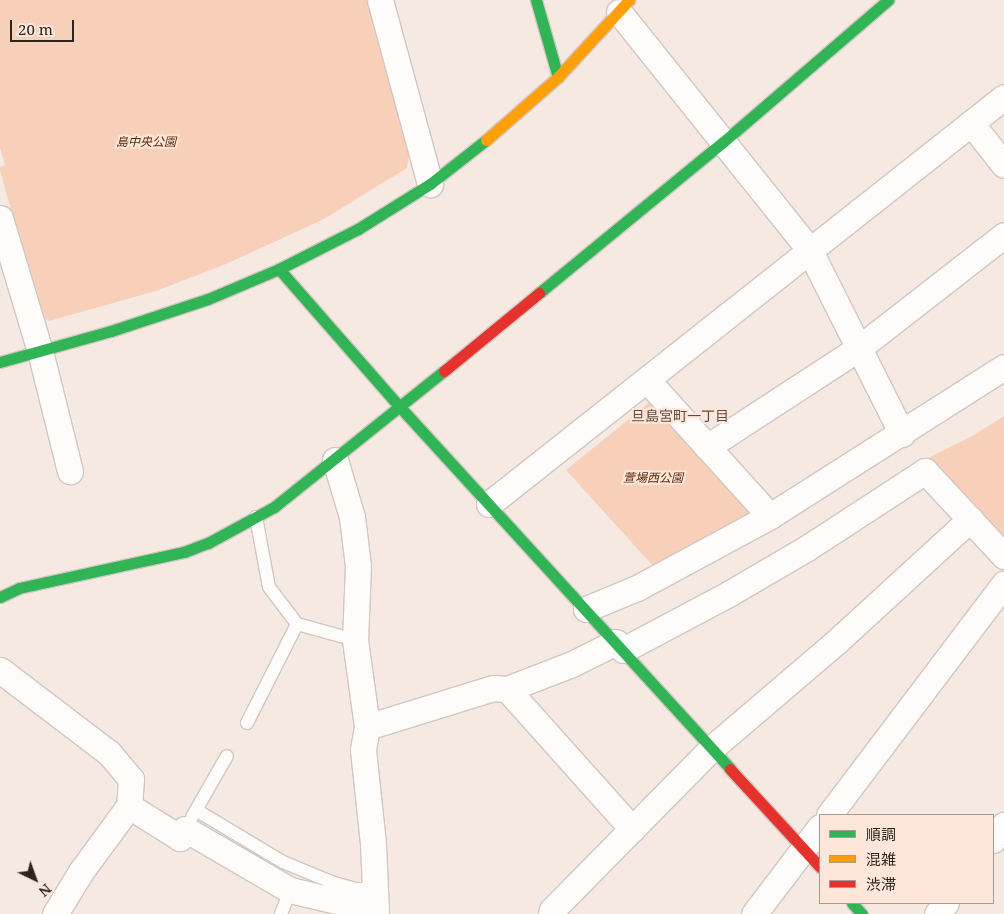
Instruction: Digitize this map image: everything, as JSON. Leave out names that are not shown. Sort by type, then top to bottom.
[{"type":"street","points":[[380,0],[430,184]]},
{"type":"street","points":[[536,0],[558,78]]},
{"type":"street","points":[[0,597],[19,588],[184,552],[208,544],[274,507],[335,460],[723,142],[888,0]]},
{"type":"street","points":[[0,362],[208,299],[279,270],[358,229],[430,184],[505,126],[558,78],[624,6],[723,142],[809,249],[902,434]]},
{"type":"street","points":[[489,504],[809,249],[1004,97]]},
{"type":"street","points":[[971,123],[1004,165]]},
{"type":"street","points":[[0,218],[40,351],[70,471]]},
{"type":"street","points":[[707,447],[859,348],[1004,234]]},
{"type":"street","points":[[279,270],[400,407],[812,858]]},
{"type":"street","points":[[586,609],[637,588],[770,516],[902,434],[1004,367]]},
{"type":"street","points":[[646,380],[770,516]]},
{"type":"street","points":[[129,806],[180,838],[190,820],[290,890],[345,903],[376,903],[373,844],[363,750],[366,727],[355,640],[358,566],[352,517],[335,460]]},
{"type":"street","points":[[366,727],[493,688],[507,689],[620,646],[730,593],[806,548],[926,471],[1004,556]]},
{"type":"street","points":[[551,914],[552,910],[712,748],[836,642],[970,519]]},
{"type":"street","points":[[830,814],[1004,584]]},
{"type":"street","points":[[0,670],[109,753],[131,779],[129,806],[80,873],[60,912]]},
{"type":"street","points":[[507,689],[632,829]]},
{"type":"street","points":[[994,839],[1004,825]]},
{"type":"street","points":[[754,914],[812,858],[819,831]]},
{"type":"street","points":[[853,904],[862,914]]},
{"type":"street","points":[[937,914],[945,904]]},
{"type":"lane","points":[[256,517],[269,587],[297,624],[355,640]]},
{"type":"lane","points":[[247,724],[297,624]]},
{"type":"lane","points":[[227,756],[190,820],[283,862],[334,883],[357,889],[376,903]]},
{"type":"lane","points":[[281,914],[290,890]]},
{"type":"green space","name":"島中央公園","points":[[0,0],[368,0],[409,154],[407,168],[324,219],[226,264],[156,291],[49,321],[40,317],[0,170],[0,167],[5,165],[0,148]]},
{"type":"green space","name":"萱場西公園","points":[[660,394],[761,512],[653,566],[566,470]]},
{"type":"green space","points":[[1004,416],[1004,540],[928,458],[974,435]]},
{"type":"traffic: fast","points":[[536,0],[558,77]]},
{"type":"traffic: fast","points":[[539,293],[723,142],[888,0]]},
{"type":"traffic: fast","points":[[0,362],[111,331],[208,299],[279,269],[358,229],[430,184],[486,140]]},
{"type":"traffic: fast","points":[[279,269],[400,407],[730,769]]},
{"type":"traffic: fast","points":[[0,597],[19,588],[184,552],[208,543],[274,507],[444,371]]},
{"type":"traffic: fast","points":[[853,904],[862,914]]},
{"type":"traffic: slow","points":[[486,140],[558,77],[629,0]]},
{"type":"traffic: jam","points":[[444,371],[539,293]]},
{"type":"traffic: jam","points":[[730,769],[819,866]]},
{"type":"district","name":"旦島宮町一丁目","points":[[680,416]]}]
